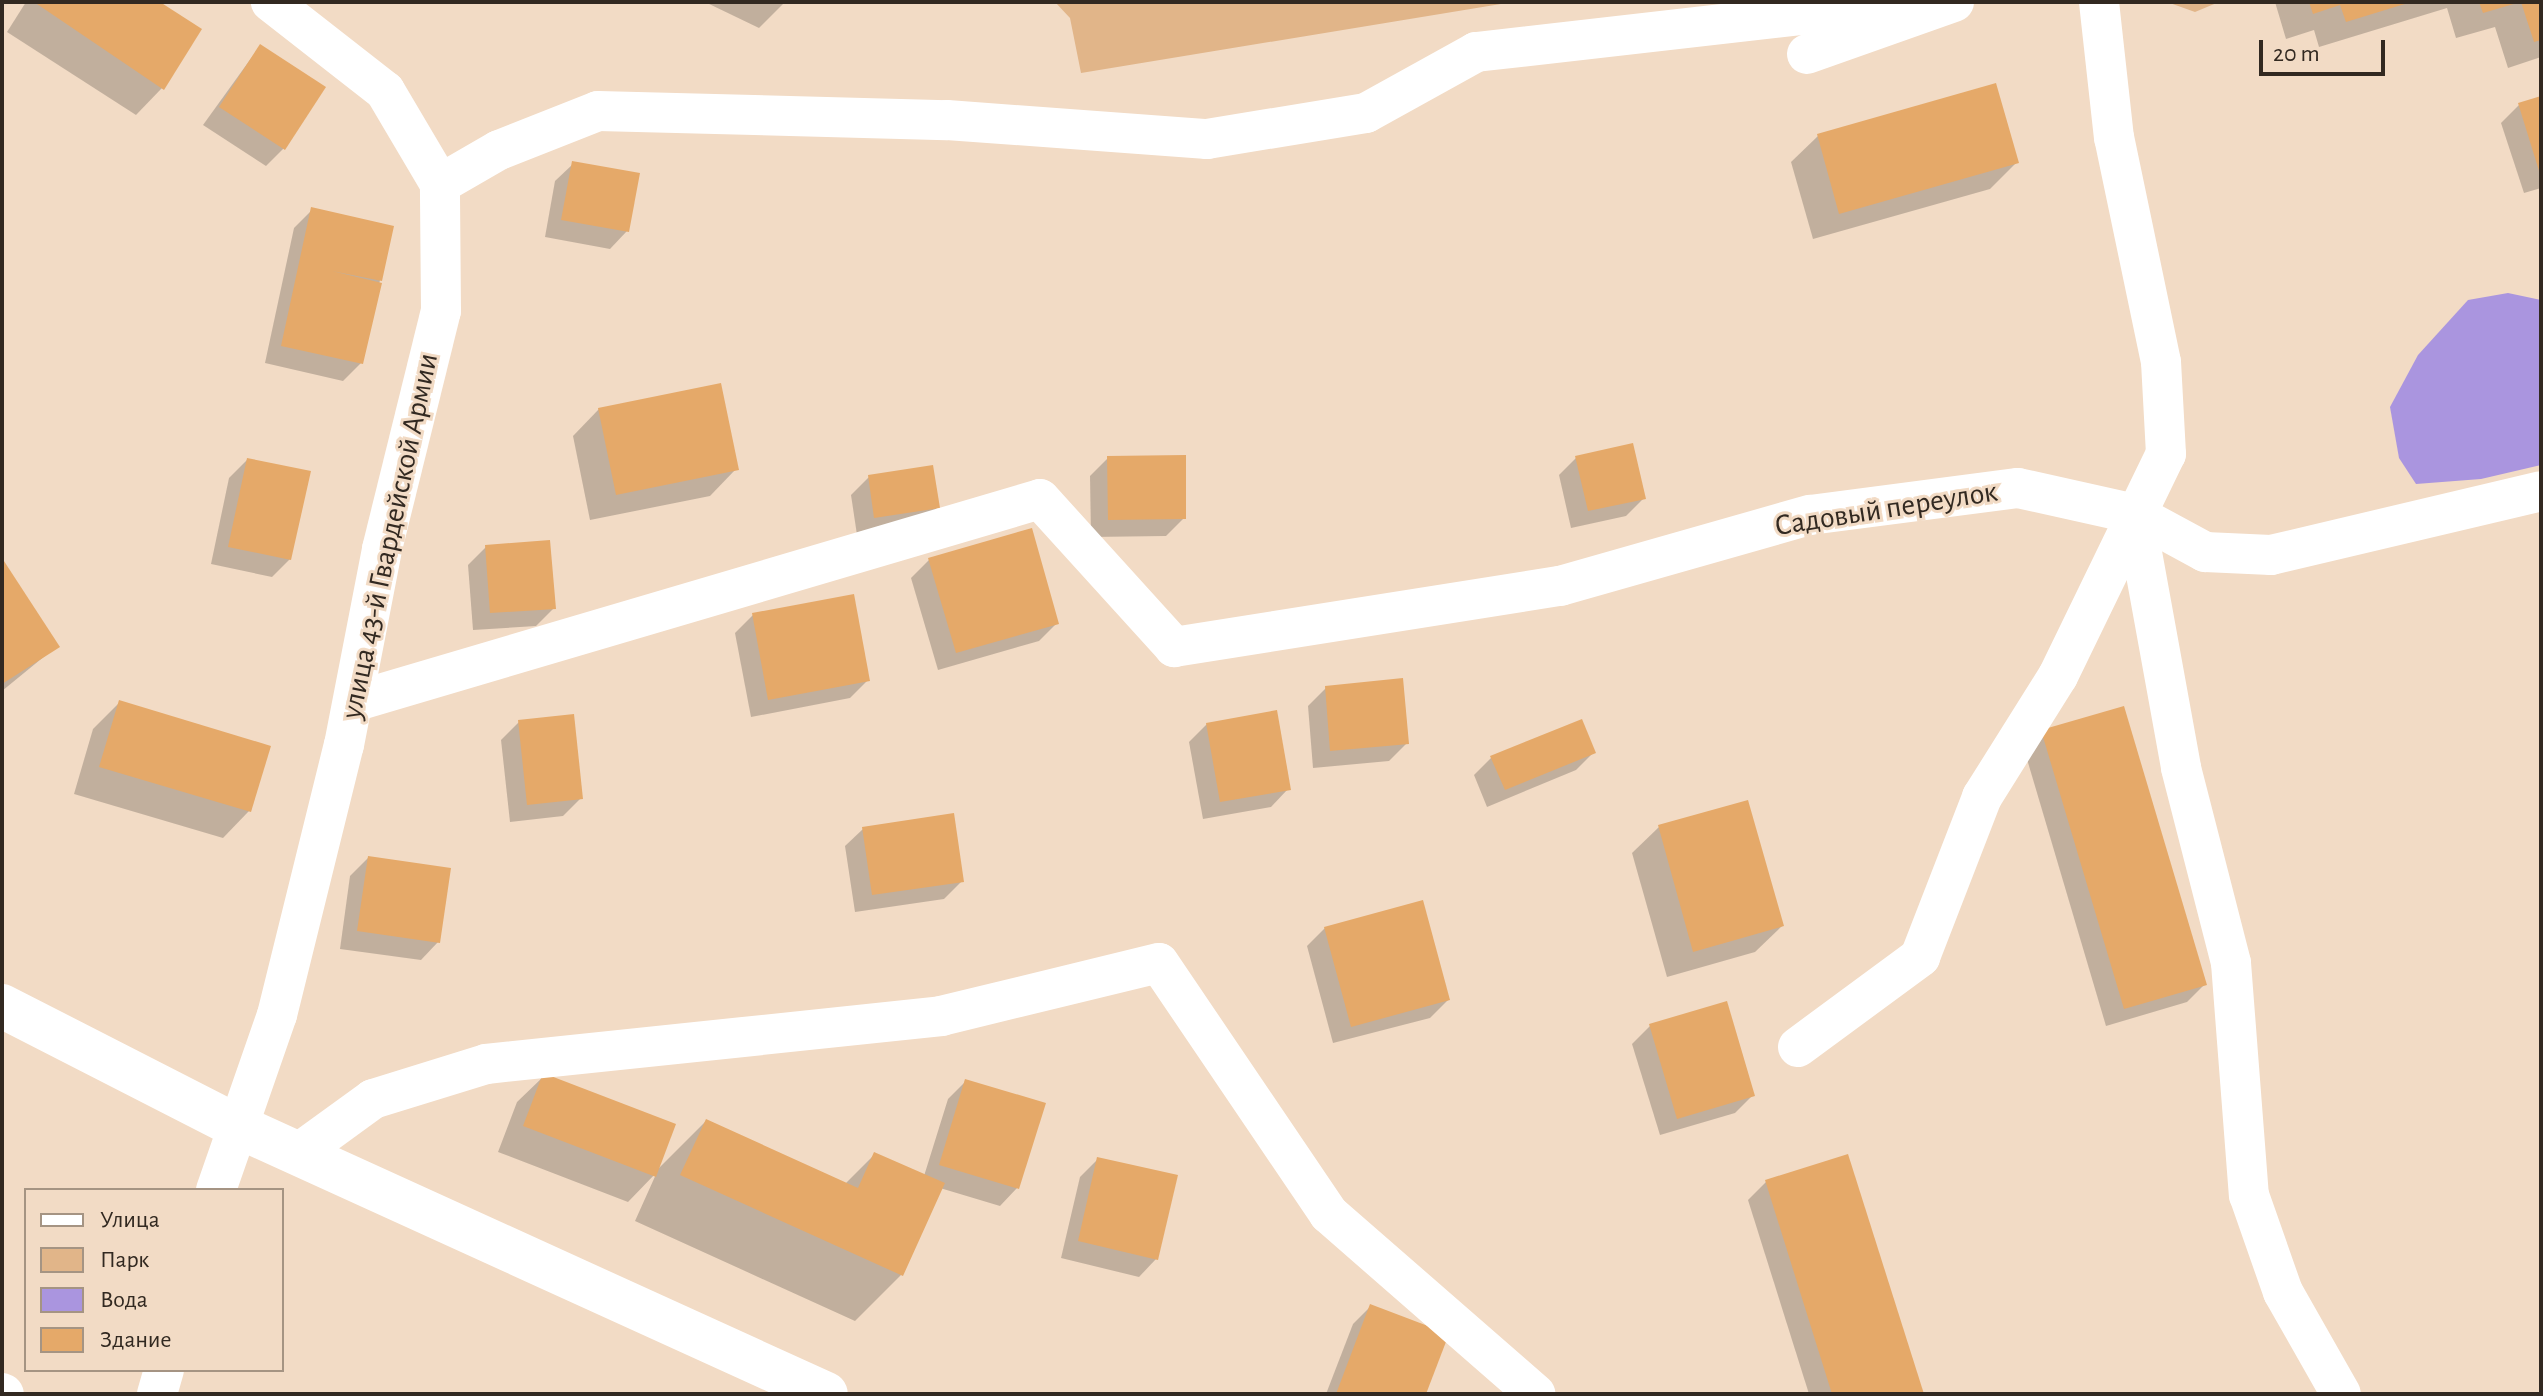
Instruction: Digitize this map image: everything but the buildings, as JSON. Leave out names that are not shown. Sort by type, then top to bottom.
[{"type":"main road","points":[[2,1006],[235,1125],[826,1394]]},
{"type":"street","points":[[271,2],[385,91],[440,184],[499,150],[598,111],[947,120],[1207,139],[1366,113],[1476,52],[1912,2]]},
{"type":"street","points":[[1807,54],[1954,2]]},
{"type":"street","points":[[1798,1047],[1920,957],[1982,797],[2058,676],[2166,454],[2161,362],[2114,138],[2099,2]]},
{"type":"street","name":"улица 43-й Гвардейской Армии","points":[[217,1188],[235,1125],[277,1015],[353,702],[382,549],[441,311],[440,184]]},
{"type":"street","name":"Садовый переулок","points":[[353,702],[1040,499],[1174,647],[1560,586],[1810,515],[2018,488],[2135,514],[2205,552],[2271,555],[2541,491]]},
{"type":"street","points":[[2135,514],[2181,768],[2231,963],[2249,1195],[2283,1292],[2341,1394]]},
{"type":"street","points":[[300,1152],[373,1099],[486,1064],[941,1016],[1159,963],[1329,1214],[1535,1394]]},
{"type":"street","points":[[157,1394],[163,1372]]},
{"type":"green space","points":[[1055,2],[1513,2],[1081,73],[1070,18]]},
{"type":"green space","points":[[2167,2],[2219,2],[2195,12]]},
{"type":"water","points":[[2508,293],[2541,300],[2541,465],[2481,479],[2416,484],[2399,458],[2390,407],[2418,355],[2468,300]]}]
